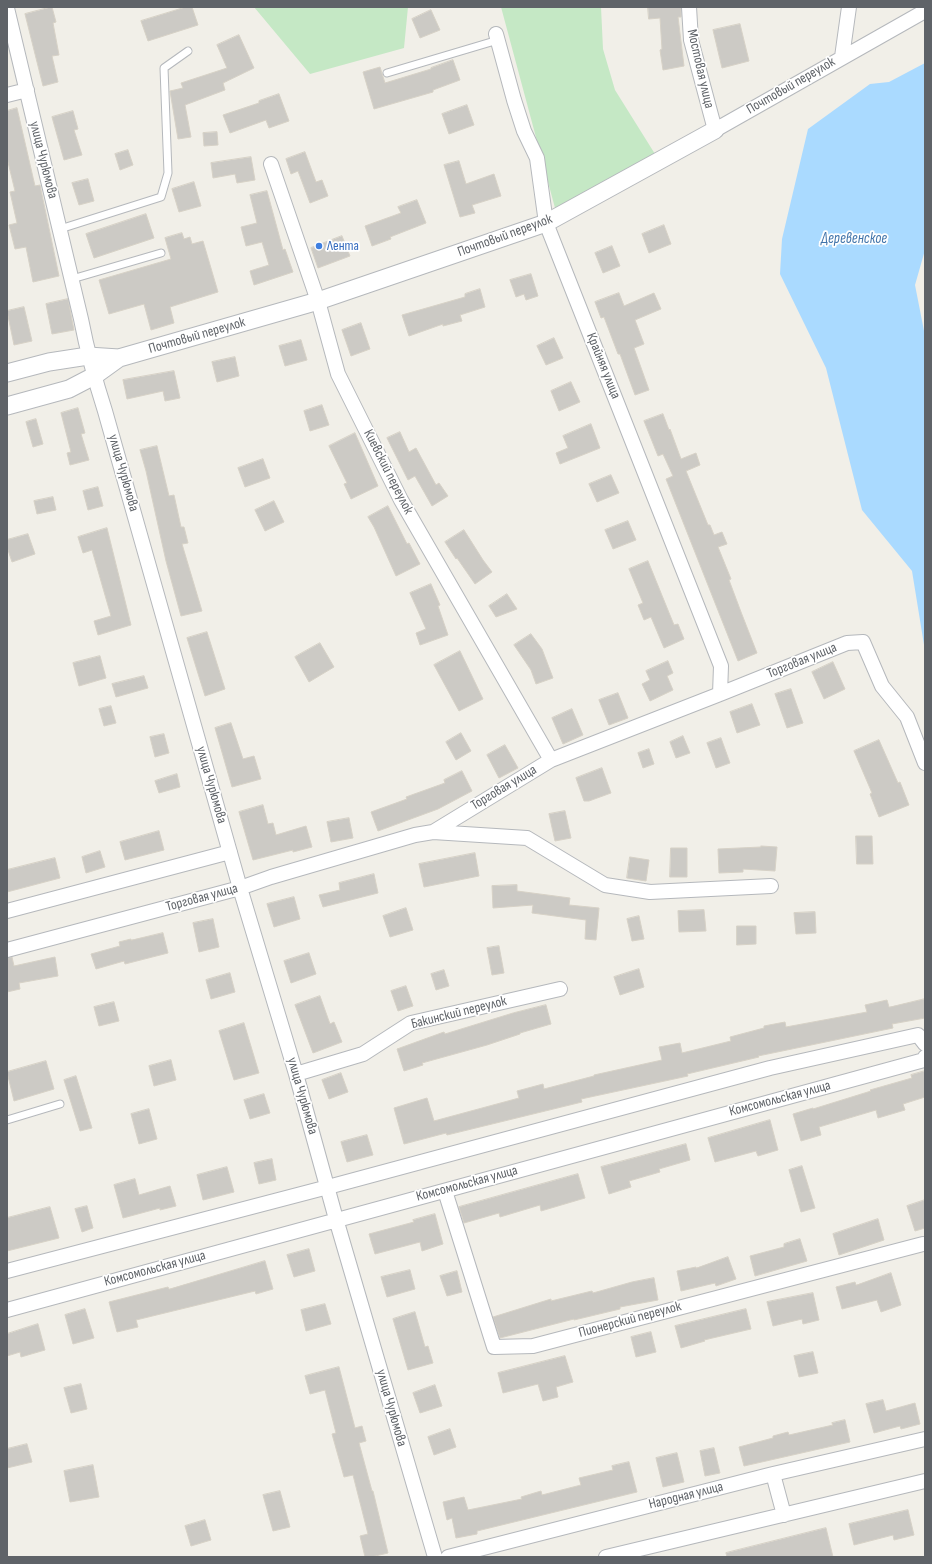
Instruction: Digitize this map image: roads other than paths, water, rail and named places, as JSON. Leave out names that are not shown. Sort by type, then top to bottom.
[{"type":"street","name":"Мостовая улица","points":[[688,7],[691,40],[715,130]]},
{"type":"street","points":[[842,57],[849,7]]},
{"type":"street","name":"улица Чурюмова","points":[[7,8],[72,279],[88,356],[107,418],[240,888],[296,1074],[336,1219],[435,1557]]},
{"type":"street","name":"Почтовый переулок","points":[[7,373],[49,362],[88,356],[119,358],[318,301],[546,223],[715,130],[925,11]]},
{"type":"street","name":"Крайняя улица","points":[[497,37],[524,131],[537,158],[546,223],[721,666],[720,694]]},
{"type":"street","points":[[7,95],[26,90]]},
{"type":"street","name":"Киевский переулок","points":[[271,164],[318,301],[338,374],[401,500],[551,760]]},
{"type":"street","name":"Почтовый переулок","points":[[7,406],[69,389],[94,376],[119,358]]},
{"type":"street","name":"Торговая улица","points":[[7,950],[240,888],[415,835],[433,832],[551,760],[847,643],[863,642],[882,686],[907,717],[925,763]]},
{"type":"street","points":[[433,832],[527,838],[605,885],[650,892],[771,886]]},
{"type":"street","points":[[7,911],[230,852]]},
{"type":"street","name":"Бакинский переулок","points":[[296,1074],[363,1054],[410,1023],[560,989]]},
{"type":"street","points":[[7,1271],[328,1187],[770,1068],[918,1035],[925,1044]]},
{"type":"street","name":"Комсомольская улица","points":[[7,1310],[336,1219],[445,1191],[924,1060],[925,1056]]},
{"type":"street","name":"Пионерский переулок","points":[[445,1191],[494,1348],[534,1346],[923,1244]]},
{"type":"street","name":"Народная улица","points":[[448,1557],[773,1474],[925,1439]]},
{"type":"street","points":[[773,1474],[784,1515]]},
{"type":"street","points":[[606,1557],[925,1481]]},
{"type":"lane","points":[[387,73],[497,37]]},
{"type":"lane","points":[[60,229],[162,197],[168,173],[164,68],[188,51]]},
{"type":"lane","points":[[72,279],[161,253]]},
{"type":"lane","points":[[7,1120],[60,1104]]},
{"type":"water","name":"Деревенское","points":[[925,63],[925,250],[915,285],[925,336],[925,651],[912,571],[862,510],[826,368],[780,274],[782,239],[808,129],[870,84],[889,82]]},
{"type":"place","name":"Лента","points":[[319,246]]}]
